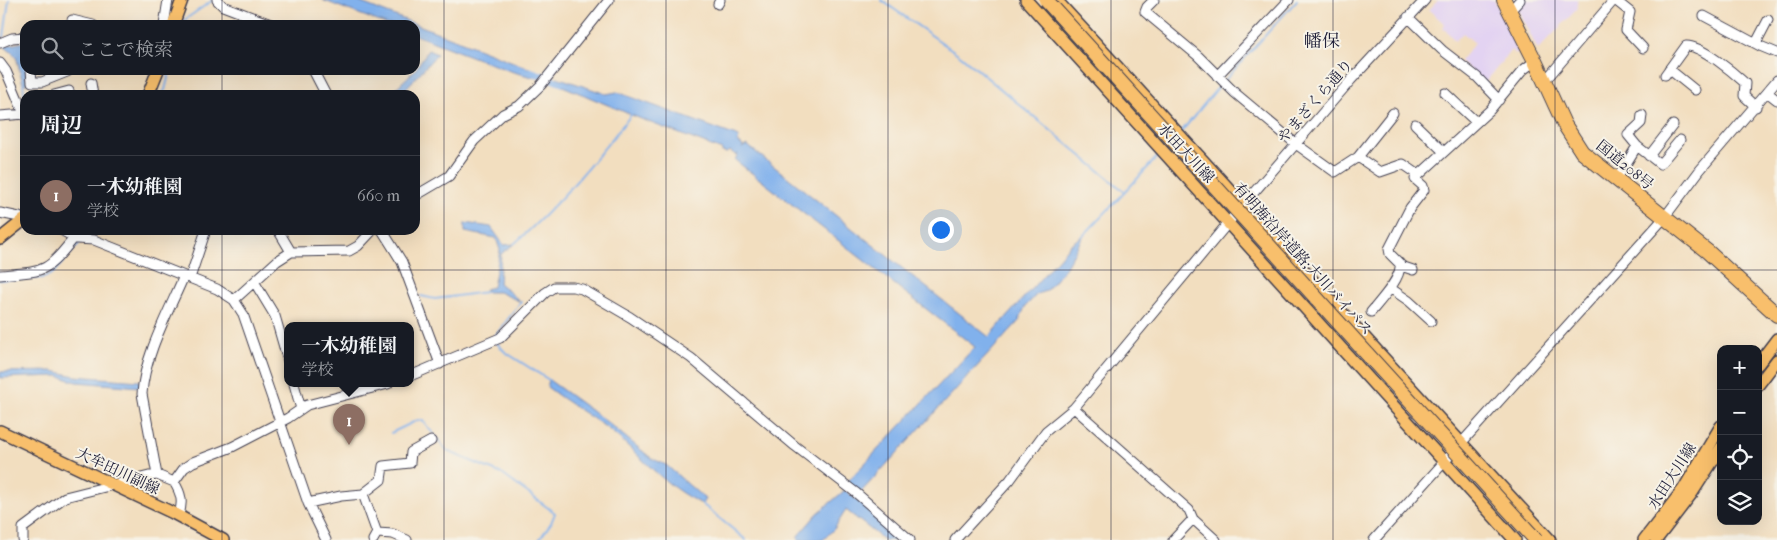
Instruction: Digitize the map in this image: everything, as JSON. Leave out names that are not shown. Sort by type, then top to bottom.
[{"type":"highway","name":"有明海沿岸道路;大川バイパス","points":[[1046,0],[1536,540]]},
{"type":"highway","name":"有明海沿岸道路;大川バイパス","points":[[1051,0],[1540,540]]},
{"type":"highway","name":"国道208号","points":[[1507,5],[1574,141],[1582,152],[1708,252],[1777,314]]},
{"type":"main road","points":[[176,20],[182,0]]},
{"type":"main road","name":"水田大川線","points":[[1026,0],[1515,540]]},
{"type":"main road","name":"水田大川線","points":[[1056,0],[1550,540]]},
{"type":"main road","points":[[150,90],[156,75]]},
{"type":"main road","points":[[0,239],[20,223]]},
{"type":"main road","points":[[1762,359],[1777,339]]},
{"type":"main road","points":[[1762,380],[1777,360]]},
{"type":"main road","name":"大牟田川副線","points":[[0,431],[178,516],[223,540]]},
{"type":"main road","name":"水田大川線","points":[[1644,540],[1684,490],[1717,433]]},
{"type":"main road","name":"水田大川線","points":[[1656,540],[1692,493],[1717,454]]},
{"type":"street","points":[[165,20],[168,0]]},
{"type":"street","points":[[217,0],[223,6],[260,20]]},
{"type":"street","points":[[420,193],[449,176],[474,141],[503,114],[519,106],[541,85],[608,0]]},
{"type":"street","points":[[1154,0],[1145,12],[1198,56],[1228,86],[1296,144],[1335,172],[1358,157],[1367,148],[1393,113]]},
{"type":"street","points":[[1217,76],[1289,0]]},
{"type":"street","name":"やまざくら通り","points":[[955,540],[1010,480],[1046,431],[1074,408],[1243,205],[1424,0]]},
{"type":"street","points":[[1507,5],[1520,0]]},
{"type":"street","points":[[1544,79],[1550,75],[1614,0],[1630,12],[1626,30],[1642,48]]},
{"type":"street","points":[[1704,16],[1777,53]]},
{"type":"street","points":[[1408,17],[1499,100]]},
{"type":"street","points":[[1756,43],[1768,20]]},
{"type":"street","points":[[4,42],[20,38]]},
{"type":"street","points":[[1695,90],[1667,72],[1686,46],[1692,46],[1720,61],[1745,83],[1744,96],[1756,107]]},
{"type":"street","points":[[1413,270],[1401,266],[1390,254],[1389,249],[1410,208],[1424,190],[1423,186],[1415,178],[1499,100],[1523,70],[1536,61]]},
{"type":"street","points":[[0,64],[6,71],[20,103]]},
{"type":"street","points":[[31,75],[32,82],[42,82],[59,75]]},
{"type":"street","points":[[316,75],[323,90]]},
{"type":"street","points":[[1374,540],[1444,460],[1664,218],[1700,170],[1768,93],[1777,80]]},
{"type":"street","points":[[90,83],[92,90]]},
{"type":"street","points":[[1445,93],[1475,121]]},
{"type":"street","points":[[1768,93],[1777,100]]},
{"type":"street","points":[[0,116],[20,115]]},
{"type":"street","points":[[1642,115],[1641,123],[1628,135],[1637,146],[1660,164],[1680,140]]},
{"type":"street","points":[[1415,124],[1444,152]]},
{"type":"street","points":[[1649,156],[1673,125]]},
{"type":"street","points":[[1616,180],[1637,146]]},
{"type":"street","points":[[1358,157],[1380,172],[1403,164],[1419,175]]},
{"type":"street","points":[[0,213],[20,218]]},
{"type":"street","points":[[70,235],[78,239],[94,240],[217,289],[234,300],[243,314],[278,422],[308,503],[326,540]]},
{"type":"street","points":[[157,475],[142,394],[143,382],[154,346],[187,277],[204,235]]},
{"type":"street","points":[[281,235],[291,252]]},
{"type":"street","points":[[234,300],[255,283],[276,261],[291,252],[350,251],[368,235]]},
{"type":"street","points":[[385,235],[402,262],[440,364]]},
{"type":"street","points":[[0,274],[30,273],[50,266],[78,239]]},
{"type":"street","points":[[1371,312],[1390,288],[1401,266]]},
{"type":"street","points":[[255,283],[275,316],[284,341]]},
{"type":"street","points":[[414,374],[495,340],[549,290],[563,286],[582,289],[630,317],[691,358],[852,489],[910,540]]},
{"type":"street","points":[[1390,288],[1409,301],[1431,321]]},
{"type":"street","points":[[295,387],[301,410]]},
{"type":"street","points":[[174,482],[184,468],[193,462],[232,447],[307,405],[366,387]]},
{"type":"street","points":[[1074,408],[1190,510],[1192,519],[1216,540]]},
{"type":"street","points":[[308,503],[363,494],[381,480],[383,466],[410,463],[411,452],[431,441]]},
{"type":"street","points":[[23,540],[23,528],[65,497],[157,475],[174,482],[181,499],[182,508],[178,516]]},
{"type":"street","points":[[363,494],[375,536],[393,534],[407,540]]},
{"type":"street","points":[[1173,540],[1192,519]]},
{"type":"shaded area","points":[[1438,0],[1494,0],[1522,51],[1515,54],[1511,50],[1485,83],[1460,61],[1475,43],[1463,33],[1455,41],[1443,27],[1445,24],[1429,10]]},
{"type":"shaded area","points":[[1513,0],[1577,0],[1578,8],[1538,50]]},
{"type":"water","points":[[322,0],[354,0],[405,20],[375,20]]},
{"type":"water","points":[[420,26],[539,72],[536,78],[510,71],[420,37]]},
{"type":"water","points":[[20,43],[20,72],[16,56],[4,46]]},
{"type":"water","points":[[428,50],[437,54],[420,73],[420,62]]},
{"type":"water","points":[[21,75],[27,75],[27,84],[23,84]]},
{"type":"water","points":[[410,75],[418,75],[405,90],[394,90]]},
{"type":"water","points":[[557,77],[606,94],[617,92],[739,137],[738,142],[743,146],[742,148],[747,145],[989,337],[1072,243],[1084,235],[1066,267],[1046,291],[1037,294],[1025,307],[1019,321],[862,491],[858,491],[849,484],[849,480],[975,347],[735,160],[738,154],[736,155],[730,151],[727,153],[722,152],[722,150],[553,82]]},
{"type":"water","points":[[465,223],[491,227],[504,245],[514,244],[501,254],[499,283],[521,302],[499,292],[486,292],[485,289],[493,287],[500,250],[496,238],[465,232]]},
{"type":"water","points":[[53,371],[75,376],[140,381],[140,387],[76,382],[58,376],[0,378],[0,372]]},
{"type":"water","points":[[549,380],[607,422],[651,458],[666,465],[705,499],[702,504],[688,497],[664,479],[607,428],[547,387]]},
{"type":"water","points":[[845,490],[904,540],[884,540],[846,510],[834,529],[823,540],[800,540],[797,537],[817,514]]},
{"type":"waterway","points":[[4,37],[9,0]]},
{"type":"waterway","points":[[184,20],[213,0]]},
{"type":"waterway","points":[[881,0],[961,56],[1125,192],[1082,237]]},
{"type":"waterway","points":[[1225,80],[1297,0]]},
{"type":"waterway","points":[[530,71],[562,83]]},
{"type":"waterway","points":[[165,90],[169,75]]},
{"type":"waterway","points":[[23,84],[24,90]]},
{"type":"waterway","points":[[1181,132],[1221,84]]},
{"type":"waterway","points":[[514,244],[561,198],[590,166],[631,115]]},
{"type":"waterway","points":[[1125,192],[1161,153]]},
{"type":"waterway","points":[[0,280],[43,278],[53,273],[80,242]]},
{"type":"waterway","points":[[421,296],[435,299],[486,292]]},
{"type":"waterway","points":[[495,336],[521,302]]},
{"type":"waterway","points":[[497,343],[505,352],[549,380]]},
{"type":"waterway","points":[[391,433],[418,420],[423,421],[447,451],[502,474],[555,513],[551,523],[539,540]]},
{"type":"waterway","points":[[702,504],[746,540]]},
{"type":"place","name":"一木幼稚園","points":[[349,445]]},
{"type":"district","name":"幡保","points":[[1322,41]]}]
